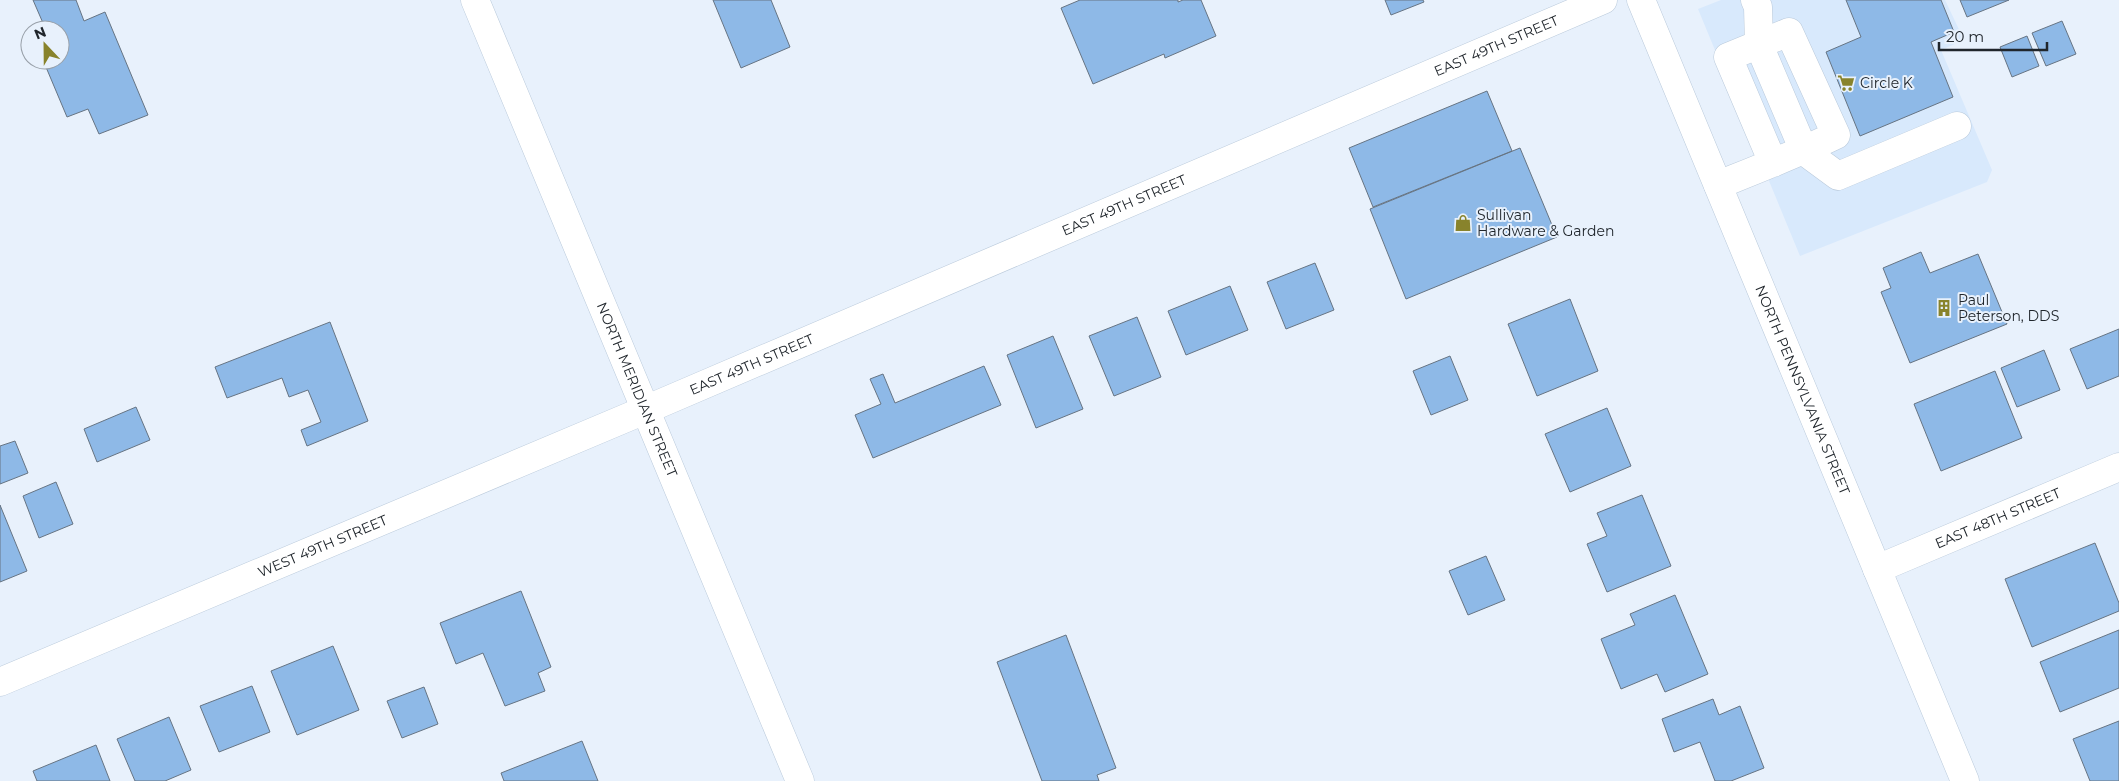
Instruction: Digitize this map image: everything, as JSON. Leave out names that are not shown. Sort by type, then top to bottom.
[{"type":"street","name":"NORTH MERIDIAN STREET","points":[[475,0],[800,781]]},
{"type":"street","name":"EAST 49TH STREET","points":[[645,410],[1602,0]]},
{"type":"street","name":"NORTH PENNSYLVANIA STREET","points":[[1641,0],[1965,781]]},
{"type":"street","points":[[1755,0],[1758,7],[1759,45],[1804,151],[1838,176],[1957,126]]},
{"type":"street","points":[[1759,45],[1728,57],[1773,163]]},
{"type":"street","points":[[1718,185],[1804,151]]},
{"type":"street","name":"WEST 49TH STREET","points":[[0,682],[645,410]]},
{"type":"street","name":"EAST 48TH STREET","points":[[1877,570],[2119,466]]},
{"type":"shaded area","points":[[1721,0],[1945,0],[1964,40],[1941,50],[1992,170],[1987,182],[1800,256],[1698,9]]},
{"type":"building","points":[[33,0],[76,0],[84,21],[105,12],[148,115],[99,134],[88,109],[67,117],[47,70],[70,70],[70,20],[42,20]]},
{"type":"building","points":[[713,0],[771,0],[790,47],[741,68]]},
{"type":"building","points":[[1080,0],[1178,0],[1178,2],[1183,0],[1201,0],[1216,36],[1165,58],[1164,54],[1093,84],[1061,8]]},
{"type":"building","points":[[1385,0],[1423,0],[1424,2],[1391,15]]},
{"type":"building","points":[[1846,0],[1941,0],[1954,32],[1931,42],[1953,97],[1860,136],[1826,52],[1861,37]]},
{"type":"building","points":[[1960,0],[2009,0],[1967,17]]},
{"type":"building","points":[[2062,21],[2076,54],[2046,66],[2032,33]]},
{"type":"building","points":[[2027,36],[2039,66],[2012,77],[2000,47]]},
{"type":"building","points":[[1487,91],[1512,151],[1373,207],[1349,148]]},
{"type":"building","name":"Sullivan Hardware & Garden","points":[[1520,148],[1557,237],[1406,299],[1370,209]]},
{"type":"building","name":"Paul Peterson, DDS","points":[[1921,252],[1930,273],[1978,254],[2007,324],[1910,363],[1881,292],[1891,288],[1883,268]]},
{"type":"building","points":[[1315,263],[1334,310],[1286,329],[1267,282]]},
{"type":"building","points":[[1230,286],[1248,330],[1186,355],[1168,311]]},
{"type":"building","points":[[1570,299],[1598,371],[1537,396],[1508,324]]},
{"type":"building","points":[[1137,317],[1161,377],[1114,396],[1089,336]]},
{"type":"building","points":[[330,322],[368,421],[307,446],[301,430],[321,422],[308,390],[289,397],[282,378],[227,398],[215,367]]},
{"type":"building","points":[[2119,329],[2119,376],[2087,389],[2070,349]]},
{"type":"building","points":[[1053,336],[1083,409],[1036,428],[1007,355]]},
{"type":"building","points":[[2044,350],[2060,390],[2017,407],[2001,368]]},
{"type":"building","points":[[1450,356],[1468,400],[1431,415],[1413,371]]},
{"type":"building","points":[[984,366],[1001,405],[873,458],[855,415],[881,404],[870,379],[883,374],[895,403]]},
{"type":"building","points":[[1995,371],[2022,438],[1941,471],[1914,404]]},
{"type":"building","points":[[136,407],[150,440],[97,462],[84,429]]},
{"type":"building","points":[[1607,408],[1631,466],[1570,492],[1545,434]]},
{"type":"building","points":[[15,441],[28,473],[0,484],[0,446]]},
{"type":"building","points":[[56,482],[73,524],[39,538],[23,496]]},
{"type":"building","points":[[1642,495],[1671,566],[1607,592],[1587,544],[1607,536],[1597,513]]},
{"type":"building","points":[[0,505],[27,571],[0,582]]},
{"type":"building","points":[[2095,543],[2119,603],[2119,611],[2032,647],[2005,579]]},
{"type":"building","points":[[1486,556],[1505,600],[1468,615],[1449,571]]},
{"type":"building","points":[[521,591],[551,667],[538,673],[545,691],[505,706],[483,653],[456,664],[440,623]]},
{"type":"building","points":[[1675,595],[1708,674],[1665,692],[1657,674],[1621,689],[1601,639],[1635,625],[1630,614]]},
{"type":"building","points":[[2119,630],[2119,688],[2060,712],[2040,662]]},
{"type":"building","points":[[1066,635],[1116,768],[1097,775],[1099,781],[1042,781],[997,662]]},
{"type":"building","points":[[333,646],[359,710],[297,735],[271,671]]},
{"type":"building","points":[[252,686],[270,732],[219,752],[200,706]]},
{"type":"building","points":[[424,687],[438,724],[402,738],[387,701]]},
{"type":"building","points":[[1713,699],[1719,715],[1740,706],[1764,768],[1731,781],[1715,781],[1700,742],[1674,752],[1662,719]]},
{"type":"building","points":[[169,717],[191,770],[165,781],[135,781],[117,739]]},
{"type":"building","points":[[2119,721],[2119,781],[2090,781],[2073,739]]},
{"type":"building","points":[[582,741],[598,781],[504,781],[501,773]]},
{"type":"building","points":[[96,745],[110,781],[37,781],[33,771]]},
{"type":"place","name":"Circle K","points":[[1846,83]]},
{"type":"place","name":"Sullivan Hardware & Garden","points":[[1463,223]]},
{"type":"place","name":"Paul Peterson, DDS","points":[[1944,308]]}]
